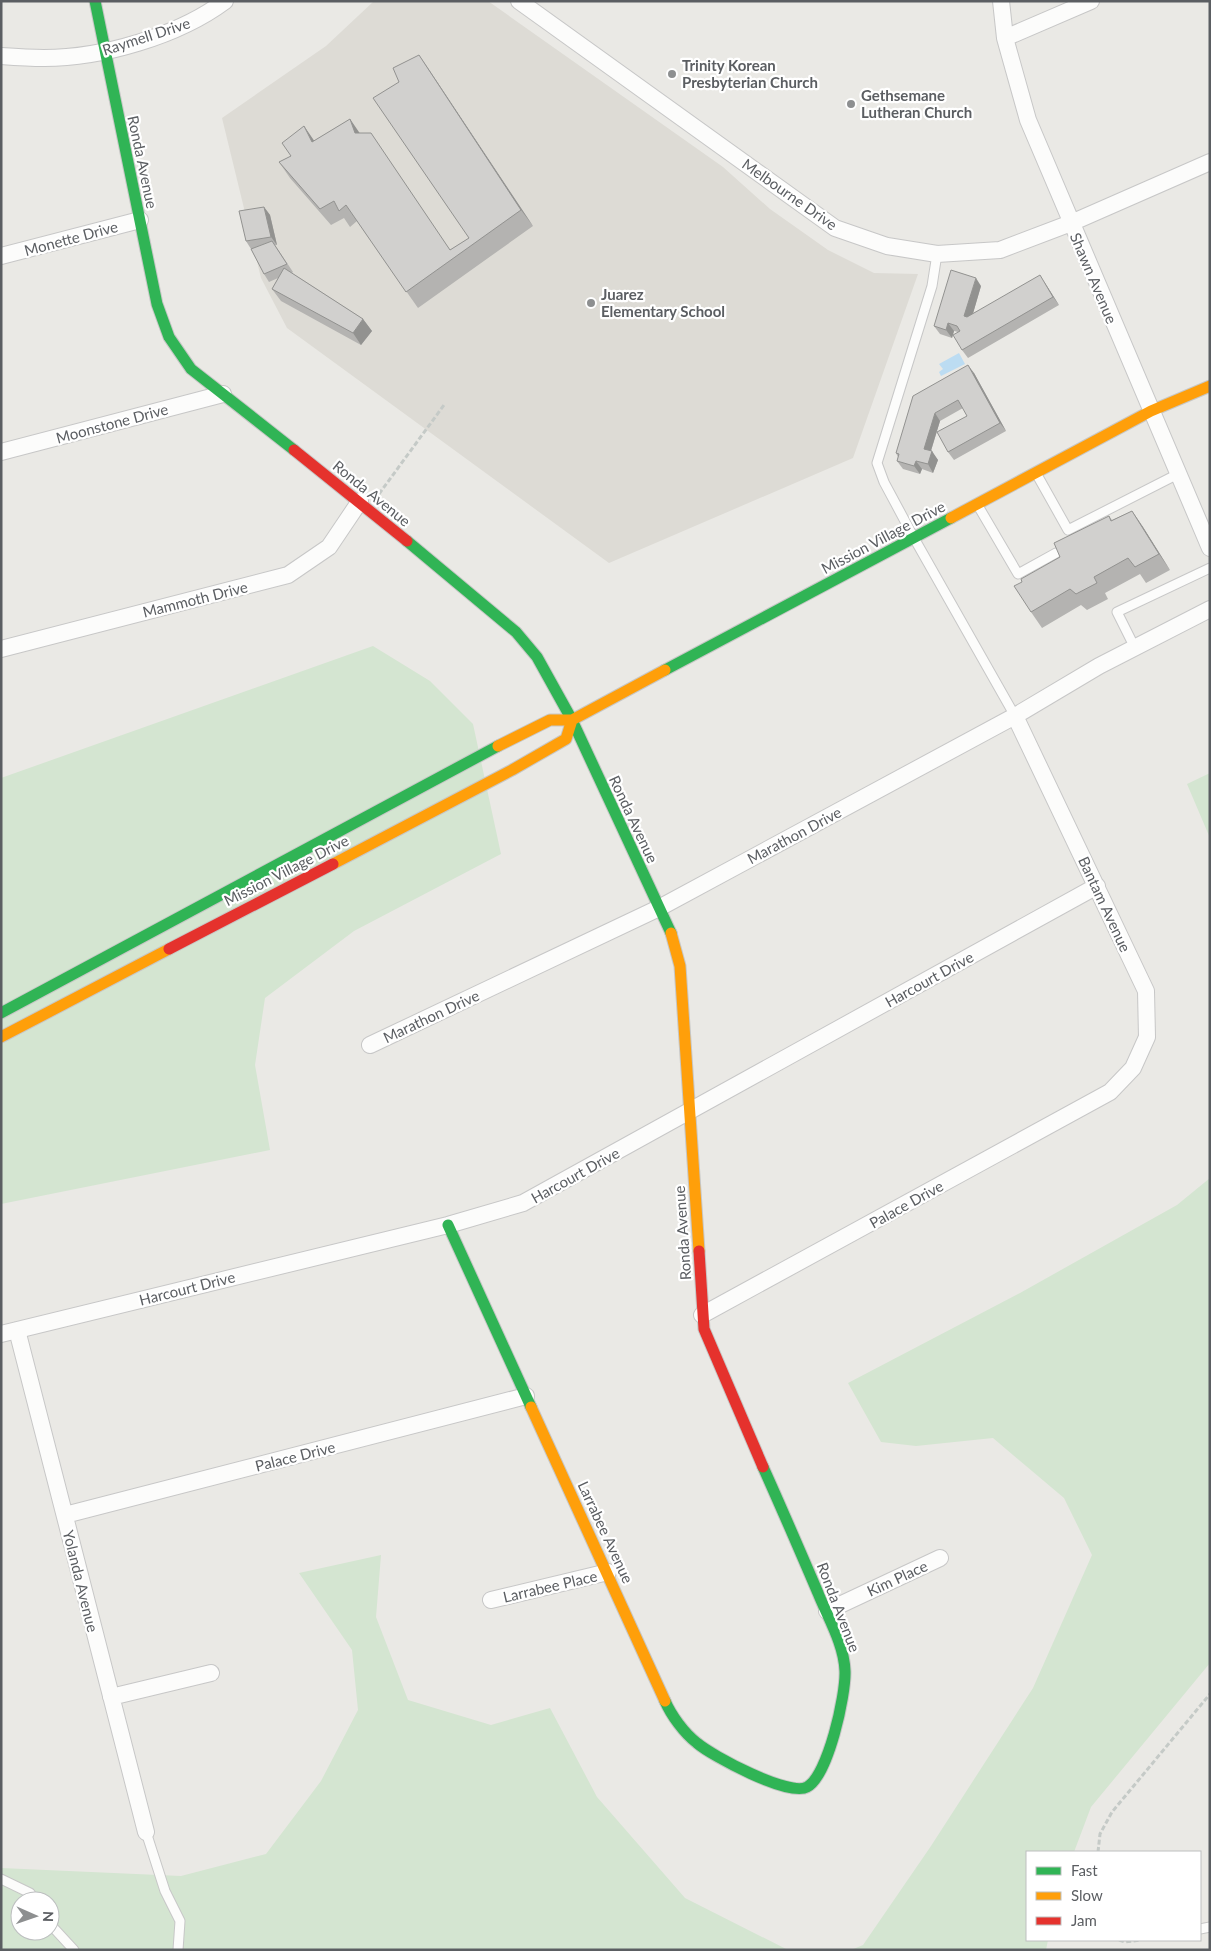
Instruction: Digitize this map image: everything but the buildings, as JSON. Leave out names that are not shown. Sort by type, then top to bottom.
[{"type":"street","name":"Ronda Avenue","points":[[95,1],[157,304],[169,337],[191,369],[364,505],[516,632],[538,657],[572,720],[673,938],[680,966],[704,1329],[844,1654],[846,1678],[842,1714],[816,1779],[809,1788],[800,1791]]},
{"type":"street","name":"Raymell Drive","points":[[1,56],[45,58],[106,52],[184,27],[225,1]]},
{"type":"street","name":"Melbourne Drive","points":[[519,1],[835,228],[887,246],[937,254],[1000,250],[1071,223],[1210,162]]},
{"type":"street","name":"Shawn Avenue","points":[[1001,1],[1005,38],[1028,120],[1210,548]]},
{"type":"street","points":[[1005,38],[1091,1]]},
{"type":"street","name":"Monette Drive","points":[[1,256],[140,220]]},
{"type":"street","name":"Mission Village Drive","points":[[1,1013],[515,737],[550,720],[572,720],[1151,411],[1210,386]]},
{"type":"street","name":"Moonstone Drive","points":[[1,452],[223,394]]},
{"type":"street","name":"Mammoth Drive","points":[[1,649],[288,575],[329,547],[364,505]]},
{"type":"street","name":"Marathon Drive","points":[[370,1045],[659,908],[1210,609]]},
{"type":"street","name":"Bantam Avenue","points":[[1015,716],[1146,991],[1147,1038],[1134,1068],[1110,1092]]},
{"type":"street","name":"Mission Village Drive","points":[[1,1037],[512,770],[566,739],[572,720]]},
{"type":"street","name":"Harcourt Drive","points":[[9,1332],[448,1225],[523,1203],[1097,886]]},
{"type":"street","name":"Palace Drive","points":[[702,1315],[1110,1092]]},
{"type":"street","name":"Larrabee Avenue","points":[[448,1225],[608,1572],[669,1710],[695,1742],[716,1757],[788,1789],[800,1791]]},
{"type":"street","name":"Yolanda Avenue","points":[[9,1332],[65,1515],[146,1832]]},
{"type":"street","name":"Palace Drive","points":[[65,1515],[526,1396]]},
{"type":"street","name":"Kim Place","points":[[827,1612],[940,1558]]},
{"type":"street","name":"Larrabee Place","points":[[491,1600],[608,1572]]},
{"type":"street","points":[[111,1698],[211,1673]]},
{"type":"lane","points":[[937,254],[932,286],[877,463],[884,482],[914,538],[1015,716]]},
{"type":"lane","points":[[1036,472],[1068,530],[1178,474]]},
{"type":"lane","points":[[977,504],[1018,574],[1056,553]]},
{"type":"lane","points":[[1135,648],[1117,612],[1210,568]]},
{"type":"lane","points":[[146,1832],[166,1891],[180,1921],[178,1950]]},
{"type":"lane","points":[[1,1879],[24,1891]]},
{"type":"lane","points":[[60,1935],[74,1950]]},
{"type":"path","points":[[364,505],[391,475],[444,406]]},
{"type":"path","points":[[1098,1851],[1100,1834],[1112,1812],[1210,1694]]},
{"type":"shaded area","name":"Juarez Elementary School","points":[[374,1],[488,1],[723,167],[770,209],[828,250],[874,273],[918,274],[853,458],[609,563],[287,328],[261,278],[222,118],[326,46]]},
{"type":"green space","points":[[373,646],[430,681],[473,724],[501,854],[354,931],[265,998],[255,1065],[270,1150],[1,1204],[1,778]]},
{"type":"green space","points":[[1210,773],[1210,838],[1187,784]]},
{"type":"green space","points":[[1210,1178],[1210,1663],[1091,1807],[1074,1851],[1026,1851],[1026,1941],[1048,1941],[1046,1950],[851,1950],[863,1945],[931,1846],[1033,1688],[1092,1555],[1064,1498],[993,1438],[916,1446],[881,1442],[848,1383],[1020,1293],[1177,1205]]},
{"type":"green space","points":[[381,1555],[376,1617],[408,1700],[491,1725],[550,1708],[597,1797],[685,1898],[788,1950],[1,1950],[1,1868],[181,1876],[266,1854],[321,1781],[358,1710],[352,1650],[299,1573]]},
{"type":"water","points":[[959,353],[965,364],[941,376],[939,372],[943,369],[939,364]]},
{"type":"traffic: fast","points":[[95,1],[157,304],[169,337],[191,369],[294,450]]},
{"type":"traffic: fast","points":[[665,670],[951,518]]},
{"type":"traffic: fast","points":[[407,541],[516,632],[537,657],[572,720],[671,933]]},
{"type":"traffic: fast","points":[[1,1013],[498,746]]},
{"type":"traffic: fast","points":[[448,1225],[531,1407]]},
{"type":"traffic: fast","points":[[665,1701],[678,1724],[705,1749],[751,1774],[784,1786],[798,1789],[807,1787],[815,1780],[829,1752],[839,1715],[845,1682],[842,1651],[763,1467]]},
{"type":"traffic: slow","points":[[951,518],[1151,411],[1210,386]]},
{"type":"traffic: slow","points":[[498,746],[550,720],[572,720],[665,670]]},
{"type":"traffic: slow","points":[[333,864],[512,770],[566,739],[572,720]]},
{"type":"traffic: slow","points":[[671,933],[680,966],[699,1251]]},
{"type":"traffic: slow","points":[[1,1037],[169,949]]},
{"type":"traffic: slow","points":[[531,1407],[665,1701]]},
{"type":"traffic: jam","points":[[294,450],[407,541]]},
{"type":"traffic: jam","points":[[169,949],[333,864]]},
{"type":"traffic: jam","points":[[699,1251],[704,1329],[763,1467]]},
{"type":"place","name":"Trinity Korean Presbyterian Church","points":[[672,74]]},
{"type":"place","name":"Gethsemane Lutheran Church","points":[[851,104]]},
{"type":"place","name":"Juarez Elementary School","points":[[591,303]]}]
